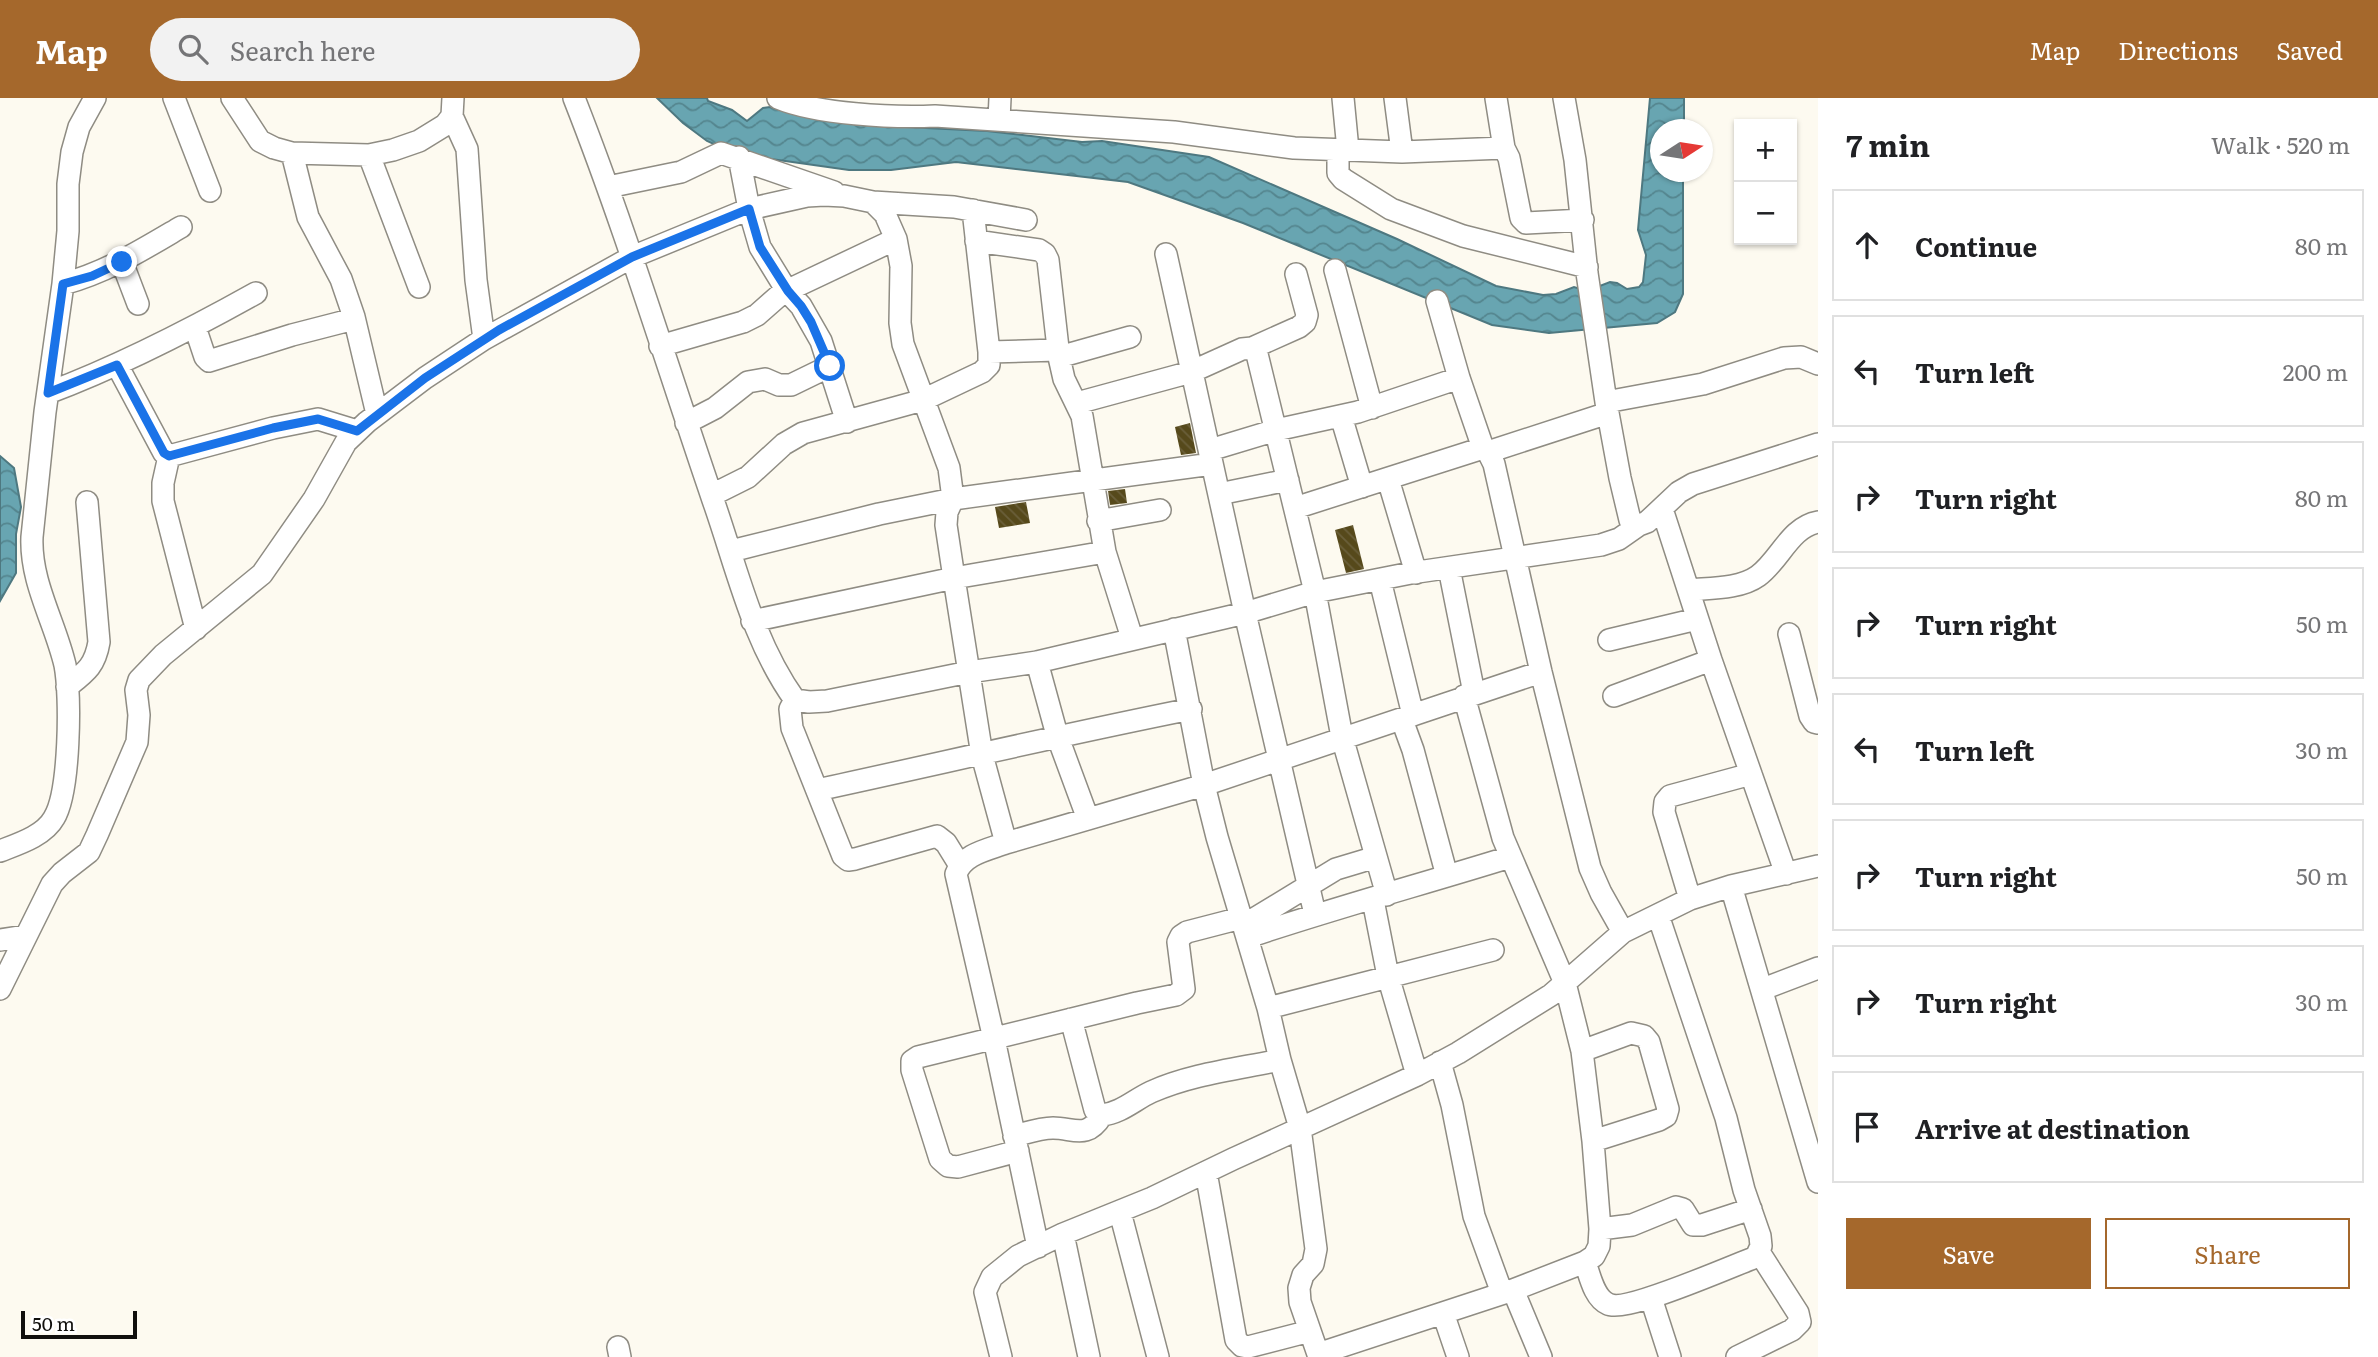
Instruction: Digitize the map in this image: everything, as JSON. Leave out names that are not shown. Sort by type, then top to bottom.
[{"type":"street","points":[[0,851],[29,839],[53,820],[66,778],[65,667],[31,554],[63,284],[72,152],[79,127],[95,98]]},
{"type":"street","points":[[174,98],[210,191]]},
{"type":"street","points":[[232,98],[260,141],[292,153],[369,155],[393,150],[419,141],[445,125],[453,107]]},
{"type":"street","points":[[574,98],[632,257],[752,621],[782,682],[795,700],[827,701],[969,672],[1037,662],[1245,613],[1315,592],[1416,573],[1579,549],[1619,539],[1647,522],[1679,492],[1693,484],[1818,444]]},
{"type":"street","points":[[778,98],[824,109],[919,107],[999,120],[1174,132],[1294,148],[1402,152],[1503,148]]},
{"type":"street","points":[[999,120],[1000,98]]},
{"type":"street","points":[[1343,98],[1343,150],[1338,173],[1343,179],[1391,209],[1462,236],[1587,270]]},
{"type":"street","points":[[1395,98],[1402,152]]},
{"type":"street","points":[[1496,98],[1503,148],[1509,158],[1521,218],[1531,225],[1583,220]]},
{"type":"street","points":[[1564,98],[1571,130],[1587,270],[1607,407],[1630,520],[1639,525]]},
{"type":"street","points":[[453,107],[467,149],[476,280],[484,339]]},
{"type":"street","points":[[292,153],[308,217],[341,279],[354,319],[377,414]]},
{"type":"street","points":[[608,187],[681,172],[721,153],[739,157],[844,196],[873,202],[954,207],[1026,220]]},
{"type":"street","points":[[369,155],[419,288]]},
{"type":"street","points":[[739,157],[760,247],[811,322],[830,366],[846,422]]},
{"type":"street","points":[[0,989],[52,884],[89,852],[97,835],[137,742],[139,715],[136,690],[139,680],[163,655],[262,574],[314,499],[346,442],[357,431],[484,339],[632,257],[749,209],[807,196],[844,196]]},
{"type":"street","points":[[873,202],[885,214],[896,239],[901,266],[900,323],[903,344],[947,458],[953,499],[947,512],[946,525],[954,578],[982,755],[1006,843]]},
{"type":"street","points":[[712,495],[748,477],[784,444],[803,433],[923,400],[982,372],[989,365],[973,210]]},
{"type":"street","points":[[63,284],[92,276],[122,262],[181,227]]},
{"type":"street","points":[[660,346],[743,322],[757,315],[788,291],[896,239]]},
{"type":"street","points":[[976,241],[1039,250],[1048,260],[1058,353],[1064,379],[1082,416],[1105,552],[1132,638]]},
{"type":"street","points":[[1166,254],[1315,914]]},
{"type":"street","points":[[122,262],[138,304]]},
{"type":"street","points":[[1335,270],[1372,408]]},
{"type":"street","points":[[1077,403],[1191,372],[1300,327],[1306,322],[1307,315],[1296,274]]},
{"type":"street","points":[[48,393],[117,365],[195,327],[256,293]]},
{"type":"street","points":[[1437,301],[1459,379],[1485,450],[1494,464],[1541,672],[1590,868],[1623,932]]},
{"type":"street","points":[[195,327],[205,356],[209,360],[354,319]]},
{"type":"street","points":[[989,352],[1058,353],[1130,337]]},
{"type":"street","points":[[1295,508],[1558,429],[1607,407],[1703,384],[1784,358],[1810,360],[1818,342]]},
{"type":"street","points":[[1252,348],[1258,354],[1315,592],[1342,737],[1376,857],[1388,976],[1417,1075]]},
{"type":"street","points":[[117,365],[164,453],[169,456],[273,428],[318,419],[357,431]]},
{"type":"street","points":[[686,423],[715,408],[748,382],[765,379],[779,385],[791,385],[830,366]]},
{"type":"street","points":[[731,551],[879,514],[953,499],[1093,479],[1211,457],[1276,430],[1372,408],[1459,379]]},
{"type":"street","points":[[1341,416],[1362,487]]},
{"type":"street","points":[[169,456],[163,483],[163,501],[196,629]]},
{"type":"street","points":[[1388,479],[1416,573]]},
{"type":"street","points":[[1219,494],[1288,480]]},
{"type":"street","points":[[67,687],[87,671],[96,658],[99,642],[87,502]]},
{"type":"street","points":[[1662,509],[1710,660],[1786,874]]},
{"type":"street","points":[[1098,520],[1160,510]]},
{"type":"street","points":[[1689,590],[1729,586],[1759,576],[1802,528],[1818,522]]},
{"type":"street","points":[[752,621],[954,578],[1105,552]]},
{"type":"street","points":[[1174,629],[1204,785],[1217,837],[1268,1008],[1300,1128],[1317,1250],[1313,1264],[1303,1275],[1299,1288],[1300,1302],[1318,1355],[1507,1292],[1586,1262],[1594,1256],[1599,1246],[1593,1141],[1582,1051],[1565,983],[1510,857],[1469,695],[1449,568]]},
{"type":"street","points":[[1380,579],[1413,750],[1447,876]]},
{"type":"street","points":[[1609,640],[1697,619]]},
{"type":"street","points":[[1788,634],[1810,716],[1818,723]]},
{"type":"street","points":[[1614,696],[1710,660]]},
{"type":"street","points":[[1037,662],[1057,735],[1088,819]]},
{"type":"street","points":[[1038,1247],[956,874],[959,864],[969,857],[1006,843],[1204,785],[1541,672]]},
{"type":"street","points":[[795,700],[790,709],[792,728],[843,856],[848,860],[937,836],[946,843],[959,864]]},
{"type":"street","points":[[817,790],[982,755],[1057,735],[1191,709]]},
{"type":"street","points":[[1690,899],[1664,812],[1665,802],[1670,796],[1751,774]]},
{"type":"street","points":[[1244,927],[1308,884],[1348,864],[1376,857]]},
{"type":"street","points":[[1280,1060],[1181,1082],[1151,1092],[1120,1110],[1102,1115],[1090,1128],[1078,1131],[1050,1128],[958,1167],[948,1166],[940,1159],[912,1069],[912,1061],[918,1058],[1181,993],[1184,989],[1178,942],[1187,932],[1244,927],[1315,914],[1510,857]]},
{"type":"street","points":[[1001,1357],[985,1292],[988,1284],[1018,1256],[1417,1075],[1458,1053],[1539,1002],[1623,932],[1690,899],[1731,886],[1818,866]]},
{"type":"street","points":[[1731,886],[1818,1182]]},
{"type":"street","points":[[1586,1262],[1598,1295],[1605,1303],[1614,1307],[1651,1298],[1756,1257],[1759,1252],[1760,1236],[1726,1118],[1658,915]]},
{"type":"street","points":[[0,940],[26,936]]},
{"type":"street","points":[[1268,1008],[1493,950]]},
{"type":"street","points":[[1763,989],[1816,975]]},
{"type":"street","points":[[1071,1019],[1095,1110],[1102,1115]]},
{"type":"street","points":[[1582,1051],[1631,1033],[1644,1036],[1649,1042],[1668,1109],[1666,1116],[1659,1120],[1593,1141]]},
{"type":"street","points":[[1440,1062],[1452,1105],[1474,1216],[1507,1292],[1541,1357]]},
{"type":"street","points":[[1206,1172],[1236,1340],[1253,1351],[1310,1331]]},
{"type":"street","points":[[1600,1229],[1632,1225],[1676,1207],[1683,1209],[1693,1225],[1702,1225],[1751,1209]]},
{"type":"street","points":[[1120,1212],[1158,1357]]},
{"type":"street","points":[[1063,1234],[1089,1357]]},
{"type":"street","points":[[1737,1357],[1792,1330],[1800,1322],[1798,1313],[1759,1252]]},
{"type":"street","points":[[1651,1298],[1670,1357]]},
{"type":"street","points":[[1443,1313],[1458,1357]]},
{"type":"water","points":[[657,98],[707,98],[708,101],[732,110],[747,121],[763,108],[770,107],[812,116],[905,127],[987,131],[1082,142],[1102,141],[1209,157],[1397,239],[1496,286],[1543,295],[1556,294],[1574,287],[1587,291],[1610,282],[1627,289],[1639,287],[1643,282],[1646,255],[1638,230],[1650,98],[1684,98],[1684,119],[1650,119],[1650,182],[1683,182],[1683,294],[1675,312],[1657,323],[1549,333],[1492,325],[1243,223],[1128,182],[956,162],[891,170],[849,170],[764,158],[725,149],[707,141]]},
{"type":"water","points":[[0,456],[14,468],[21,507],[16,534],[16,573],[0,601]]},
{"type":"building","points":[[1190,423],[1196,453],[1181,455],[1175,427]]},
{"type":"building","points":[[1125,489],[1127,503],[1110,505],[1108,491]]},
{"type":"building","points":[[1026,502],[1030,523],[999,528],[995,507]]},
{"type":"building","points":[[1353,525],[1364,569],[1346,573],[1335,530]]},
{"type":"route","points":[[122,262],[92,276],[63,284],[48,393],[117,365],[164,453],[169,456],[273,428],[318,419],[357,431],[425,378],[499,330],[632,257],[749,209],[760,247],[811,322],[830,366]]}]
